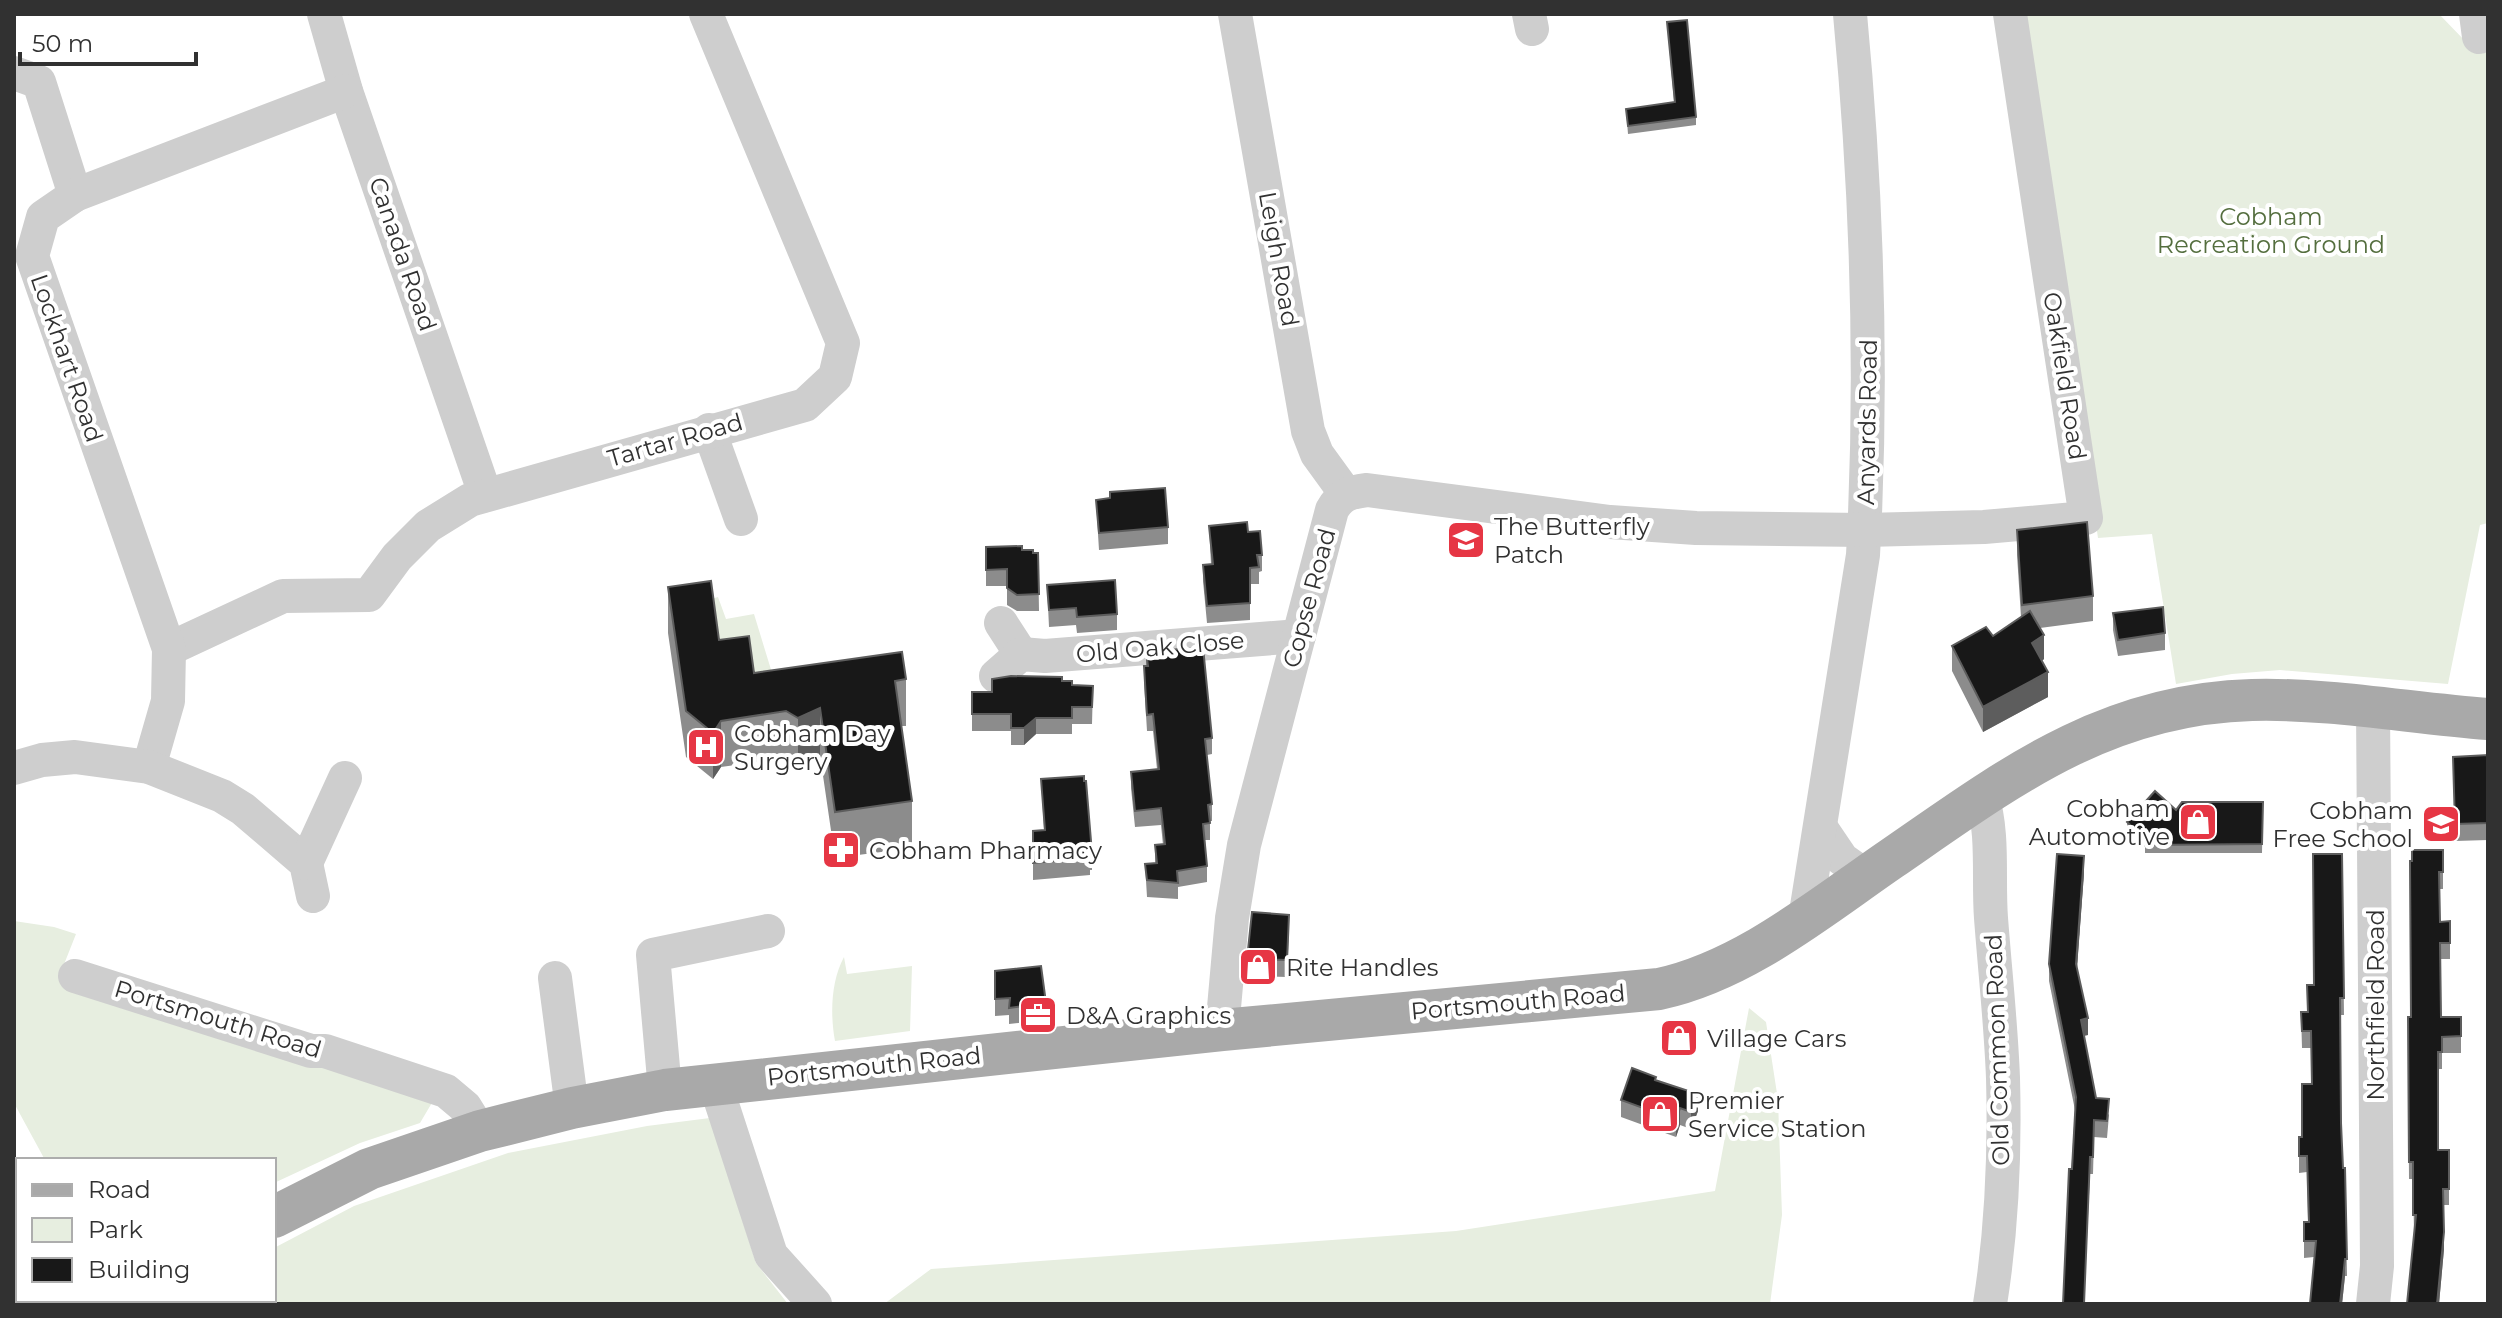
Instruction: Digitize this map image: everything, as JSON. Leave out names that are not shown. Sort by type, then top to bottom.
[{"type":"main road","name":"Portsmouth Road","points":[[276,1216],[369,1169],[480,1131],[572,1108],[665,1090],[1222,1030],[1659,989],[1683,984],[1716,970],[1805,919],[1982,797],[2061,748],[2123,723],[2173,710],[2250,700],[2373,706],[2488,719]]},
{"type":"street","name":"Canada Road","points":[[324,14],[346,91],[485,494]]},
{"type":"street","name":"Tartar Road","points":[[169,649],[283,596],[369,595],[397,557],[428,526],[470,500],[805,405],[835,377],[843,343],[706,14]]},
{"type":"street","name":"Leigh Road","points":[[1235,14],[1308,431],[1317,454],[1346,494]]},
{"type":"street","name":"Anyards Road","points":[[1805,919],[1865,530],[1868,327],[1862,158],[1850,14]]},
{"type":"street","name":"Oakfield Road","points":[[1865,530],[1984,527],[2086,518],[2010,14]]},
{"type":"street","points":[[14,73],[39,82],[75,195]]},
{"type":"street","name":"Lockhart Road","points":[[149,767],[168,701],[169,649],[32,256],[43,217],[75,195],[346,91]]},
{"type":"street","points":[[709,430],[741,519]]},
{"type":"street","points":[[1346,494],[1367,490],[1610,522],[1696,528],[1865,530]]},
{"type":"street","name":"Copse Road","points":[[1222,1030],[1232,918],[1244,845],[1332,510],[1346,494]]},
{"type":"street","name":"Old Oak Close","points":[[1001,623],[1009,665],[1045,656],[1299,636]]},
{"type":"street","name":"Northfield Road","points":[[2373,706],[2377,1266],[2373,1304]]},
{"type":"street","points":[[14,768],[59,757],[149,767],[222,796],[243,809],[310,880],[345,778]]},
{"type":"street","name":"Old Common Road","points":[[1982,797],[1989,816],[1988,876],[2003,1076],[2003,1170],[1990,1304]]},
{"type":"street","points":[[1821,828],[1842,859],[1866,876]]},
{"type":"street","points":[[665,1090],[653,955],[768,931]]},
{"type":"street","name":"Portsmouth Road","points":[[75,976],[311,1051],[325,1051],[430,1084],[446,1091],[465,1107],[480,1131]]},
{"type":"street","points":[[555,978],[572,1108]]},
{"type":"street","points":[[715,1083],[771,1255],[815,1304]]},
{"type":"green space","name":"Cobham Recreation Ground","points":[[2020,14],[2439,14],[2467,43],[2488,40],[2488,523],[2480,525],[2448,684],[2280,670],[2232,674],[2176,684],[2152,534],[2098,538]]},
{"type":"green space","points":[[718,597],[726,619],[754,614],[776,686],[719,687],[697,603]]},
{"type":"green space","points":[[14,921],[76,934],[59,977],[433,1101],[420,1123],[360,1143],[276,1182],[276,1158],[44,1158],[14,1103]]},
{"type":"green space","points":[[844,957],[847,974],[912,966],[910,1031],[835,1041],[833,998],[836,976]]},
{"type":"green space","points":[[1749,1008],[1766,1022],[1778,1100],[1782,1215],[1770,1304],[884,1304],[931,1269],[1456,1231],[1715,1191]]},
{"type":"green space","points":[[710,1118],[756,1263],[788,1304],[229,1304],[276,1302],[276,1247],[354,1206],[508,1153],[647,1126]]},
{"type":"building","points":[[1687,20],[1696,117],[1628,126],[1626,109],[1675,102],[1667,22]]},
{"type":"building","points":[[1165,488],[1168,527],[1099,533],[1096,500],[1110,498],[1110,492]]},
{"type":"building","points":[[1247,522],[1248,532],[1260,531],[1262,555],[1257,555],[1259,567],[1250,568],[1250,603],[1207,606],[1203,565],[1213,564],[1209,526]]},
{"type":"building","points":[[2087,522],[2093,596],[2022,605],[2017,530]]},
{"type":"building","points":[[1022,546],[1022,550],[1038,553],[1039,594],[1017,595],[1007,588],[1007,569],[986,570],[986,547]]},
{"type":"building","points":[[1115,580],[1117,614],[1077,617],[1076,608],[1049,610],[1047,585]]},
{"type":"building","points":[[711,581],[719,640],[749,636],[754,673],[902,652],[906,679],[895,681],[912,801],[835,812],[820,708],[798,718],[786,711],[721,721],[713,733],[686,711],[668,587]]},
{"type":"building","points":[[2163,607],[2165,633],[2118,640],[2113,613]]},
{"type":"building","points":[[2030,611],[2044,635],[2032,643],[2048,672],[1983,707],[1952,646],[1986,627],[1993,636]]},
{"type":"building","points":[[1203,647],[1212,738],[1205,739],[1212,804],[1208,805],[1210,823],[1203,824],[1207,866],[1177,871],[1178,883],[1147,880],[1145,864],[1157,863],[1155,845],[1165,844],[1161,808],[1135,811],[1131,772],[1159,769],[1153,714],[1147,715],[1146,652]]},
{"type":"building","points":[[1011,676],[1062,677],[1062,681],[1072,681],[1072,685],[1093,686],[1092,707],[1072,707],[1072,718],[1036,718],[1024,728],[1011,728],[1011,714],[972,714],[972,692],[992,692],[992,679]]},
{"type":"building","points":[[2488,755],[2488,823],[2455,824],[2453,757]]},
{"type":"building","points":[[1084,776],[1090,858],[1033,863],[1033,831],[1045,830],[1041,779]]},
{"type":"building","name":"Cobham Automotive","points":[[2155,791],[2176,810],[2182,802],[2263,802],[2262,844],[2145,845],[2145,839],[2127,822]]},
{"type":"building","points":[[2412,850],[2443,850],[2443,872],[2439,872],[2440,922],[2450,921],[2450,943],[2440,943],[2441,1017],[2461,1017],[2461,1036],[2442,1037],[2442,1052],[2438,1052],[2438,1150],[2449,1150],[2449,1189],[2443,1189],[2444,1232],[2437,1304],[2407,1304],[2416,1215],[2413,1215],[2413,1162],[2409,1162]]},
{"type":"building","points":[[2057,854],[2084,856],[2076,964],[2088,1018],[2081,1020],[2096,1098],[2109,1099],[2107,1121],[2094,1120],[2084,1304],[2063,1304],[2069,1169],[2072,1169],[2076,1097],[2049,964]]},
{"type":"building","points":[[2313,854],[2342,854],[2344,998],[2340,998],[2341,1123],[2347,1259],[2340,1304],[2310,1304],[2316,1241],[2304,1241],[2304,1222],[2309,1222],[2307,1156],[2299,1156],[2299,1137],[2302,1137],[2302,1084],[2312,1084],[2311,1031],[2302,1031],[2301,1012],[2308,1012],[2307,985],[2314,985]]},
{"type":"building","points":[[1252,912],[1289,915],[1287,960],[1247,959]]},
{"type":"building","points":[[1041,966],[1046,1003],[1009,1008],[1010,998],[995,999],[995,971]]},
{"type":"building","points":[[1632,1068],[1656,1077],[1655,1080],[1698,1094],[1691,1112],[1680,1108],[1676,1120],[1621,1100]]},
{"type":"place","name":"The Butterfly Patch","points":[[1466,540]]},
{"type":"place","name":"Cobham Day Surgery","points":[[706,747]]},
{"type":"place","name":"Cobham Automotive","points":[[2198,822]]},
{"type":"place","name":"Cobham Free School","points":[[2441,824]]},
{"type":"place","name":"Cobham Pharmacy","points":[[841,850]]},
{"type":"place","name":"Rite Handles","points":[[1258,967]]},
{"type":"place","name":"D&A Graphics","points":[[1038,1015]]},
{"type":"place","name":"Village Cars","points":[[1679,1038]]},
{"type":"place","name":"Premier Service Station","points":[[1660,1114]]}]
